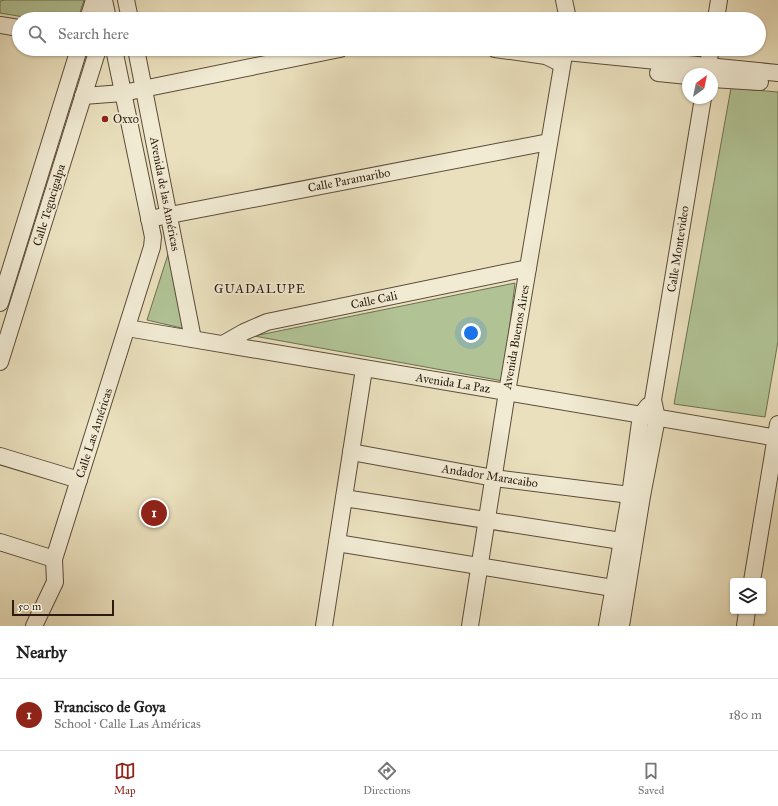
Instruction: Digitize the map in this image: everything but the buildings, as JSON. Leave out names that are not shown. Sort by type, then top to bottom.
[{"type":"street","points":[[90,12],[94,0]]},
{"type":"street","points":[[104,0],[107,12]]},
{"type":"street","points":[[126,0],[129,12]]},
{"type":"street","points":[[564,0],[567,12]]},
{"type":"street","points":[[570,12],[573,0]]},
{"type":"street","points":[[717,12],[719,0]]},
{"type":"street","points":[[0,25],[12,27]]},
{"type":"street","name":"Calle Tegucigalpa","points":[[0,303],[77,56]]},
{"type":"street","name":"Calle Tegucigalpa","points":[[0,362],[96,56]]},
{"type":"street","name":"Avenida de las Américas","points":[[116,56],[153,237]]},
{"type":"street","name":"Avenida de las Américas","points":[[137,56],[194,339]]},
{"type":"street","points":[[83,96],[124,93],[306,56]]},
{"type":"street","name":"Avenida Buenos Aires","points":[[470,626],[507,392],[564,56]]},
{"type":"street","points":[[575,56],[682,75]]},
{"type":"street","points":[[579,56],[682,69]]},
{"type":"street","points":[[709,68],[710,56]]},
{"type":"street","points":[[718,73],[778,73]]},
{"type":"street","points":[[718,74],[778,84]]},
{"type":"street","name":"Calle Montevideo","points":[[607,626],[630,494],[653,400],[702,104]]},
{"type":"street","name":"Calle Paramaribo","points":[[149,219],[549,142]]},
{"type":"street","name":"Calle Las Américas","points":[[34,626],[55,582],[54,559],[150,258],[153,237]]},
{"type":"street","name":"Calle Cali","points":[[223,344],[244,332],[267,322],[528,268]]},
{"type":"street","name":"Avenida La Paz","points":[[127,328],[649,416],[777,433]]},
{"type":"street","points":[[325,626],[364,369]]},
{"type":"street","name":"Calle Montevideo","points":[[621,626],[642,496],[649,416]]},
{"type":"street","points":[[753,578],[777,433]]},
{"type":"street","name":"Andador Maracaibo","points":[[351,452],[494,478],[630,494]]},
{"type":"street","points":[[0,456],[79,480]]},
{"type":"street","points":[[344,498],[621,541]]},
{"type":"street","points":[[0,542],[54,559]]},
{"type":"street","points":[[337,543],[613,588]]},
{"type":"street","points":[[745,626],[747,614]]},
{"type":"green space","points":[[84,0],[80,12],[12,12],[12,15],[0,13],[0,1]]},
{"type":"green space","points":[[731,88],[778,92],[778,341],[765,417],[674,404]]},
{"type":"green space","points":[[171,245],[190,330],[147,320]]},
{"type":"green space","points":[[515,283],[503,381],[254,336]]},
{"type":"place","name":"Oxxo","points":[[105,119]]},
{"type":"place","name":"Francisco de Goya","points":[[154,513]]},
{"type":"district","name":"GUADALUPE","points":[[260,289]]}]
